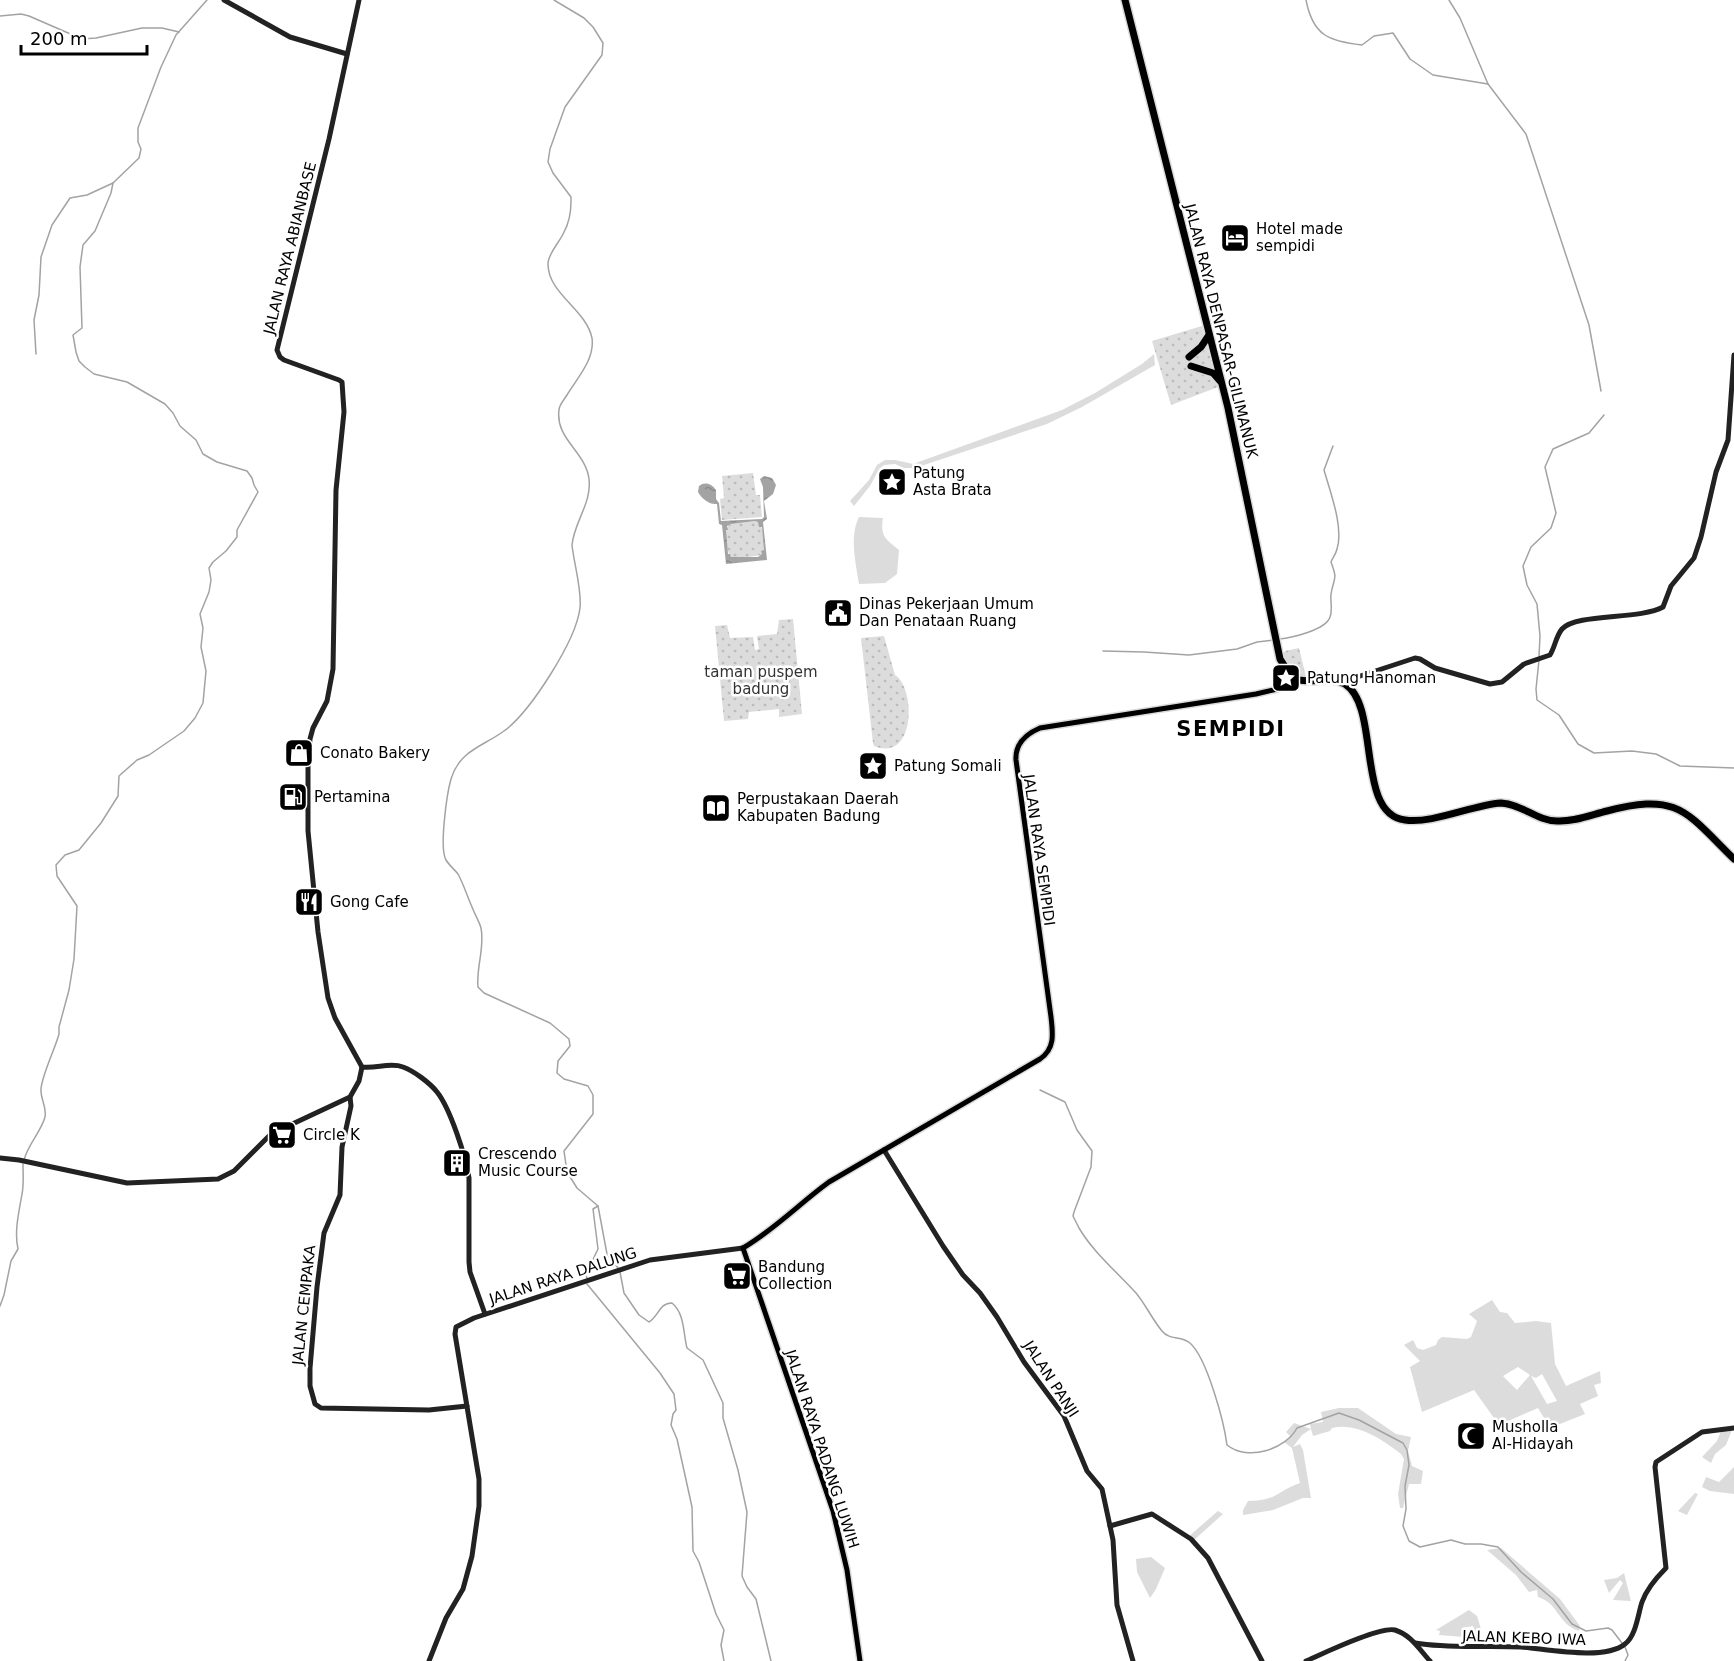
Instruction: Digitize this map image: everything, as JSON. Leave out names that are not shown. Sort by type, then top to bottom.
[{"type":"highway","name":"JALAN RAYA DENPASAR-GILIMANUK","points":[[1125,0],[1239,453],[1269,613],[1280,659],[1286,670]]},
{"type":"highway","points":[[1189,357],[1201,347],[1209,334]]},
{"type":"highway","points":[[1191,366],[1212,373],[1222,383]]},
{"type":"highway","points":[[1286,670],[1299,680],[1335,680],[1351,689],[1356,697],[1379,797],[1386,810],[1402,820],[1429,818],[1501,803],[1513,804],[1538,817],[1559,821],[1632,805],[1656,803],[1670,806],[1687,815],[1734,859]]},
{"type":"main road","points":[[1276,689],[1286,670]]},
{"type":"main road","name":"JALAN RAYA SEMPIDI","points":[[994,1085],[1045,1056],[1052,1046],[1053,1035],[1018,783],[1016,748],[1040,728],[1205,703],[1290,686],[1299,680]]},
{"type":"main road","name":"JALAN RAYA DALUNG","points":[[743,1248],[763,1235],[829,1182],[994,1085]]},
{"type":"main road","name":"JALAN RAYA PADANG LUWIH","points":[[743,1248],[833,1511],[847,1570],[860,1661]]},
{"type":"street","points":[[224,0],[290,37],[347,54]]},
{"type":"street","name":"JALAN RAYA ABIANBASE","points":[[359,0],[327,150],[277,350],[284,360],[339,380],[344,390],[344,424],[336,486],[333,669],[327,701],[313,728],[309,745],[307,784],[309,847],[322,965],[328,998],[335,1018],[362,1067]]},
{"type":"street","points":[[1342,682],[1415,658],[1436,668],[1481,683],[1496,684],[1531,661],[1550,655],[1559,634],[1566,626],[1579,622],[1645,613],[1663,607],[1671,586],[1694,558],[1701,537],[1716,472],[1728,440],[1734,355]]},
{"type":"street","name":"JALAN RAYA DALUNG","points":[[362,1067],[402,1066],[431,1086],[441,1099],[467,1162],[470,1272],[485,1314],[660,1258],[743,1248]]},
{"type":"street","name":"JALAN CEMPAKA","points":[[362,1067],[350,1096],[351,1106],[342,1147],[340,1195],[324,1233],[315,1304],[310,1380],[315,1404],[321,1408],[429,1410],[467,1406]]},
{"type":"street","points":[[0,1158],[26,1161],[127,1184],[211,1180],[234,1171],[271,1134],[350,1096]]},
{"type":"street","name":"JALAN PANJI","points":[[884,1150],[943,1246],[997,1317],[1023,1362],[1064,1416],[1087,1471],[1102,1489],[1115,1556],[1117,1605],[1133,1661]]},
{"type":"street","points":[[429,1661],[446,1618],[463,1589],[472,1556],[477,1523],[479,1479],[455,1330],[460,1323],[485,1314]]},
{"type":"street","name":"JALAN KEBO IWA","points":[[1415,1643],[1440,1647],[1522,1647],[1583,1654],[1615,1649],[1624,1645],[1630,1639],[1642,1601],[1655,1578],[1666,1568],[1654,1467],[1656,1462],[1702,1432],[1734,1428]]},
{"type":"street","points":[[1110,1526],[1152,1514],[1197,1544],[1208,1557],[1262,1661]]},
{"type":"street","points":[[1306,1661],[1386,1630],[1395,1630],[1415,1643],[1430,1661]]},
{"type":"street","points":[[1422,1653],[1423,1647],[1427,1645]]},
{"type":"green space","points":[[1202,326],[1218,387],[1171,405],[1152,341]]},
{"type":"green space","points":[[1154,354],[1155,365],[1082,407],[1047,424],[915,468],[904,468],[895,464],[884,465],[854,506],[850,501],[869,480],[877,465],[885,460],[913,464],[1062,410],[1095,393]]},
{"type":"green space","points":[[753,473],[756,495],[760,495],[762,517],[722,520],[720,499],[724,498],[722,476]]},
{"type":"green space","points":[[859,517],[883,518],[883,534],[899,550],[897,574],[885,583],[859,584],[854,533]]},
{"type":"green space","points":[[755,521],[761,525],[763,533],[762,555],[734,559],[727,548],[725,537],[728,527],[730,524]]},
{"type":"green space","name":"taman puspem badung","points":[[793,619],[802,714],[779,717],[779,709],[749,712],[748,719],[724,721],[715,626],[727,625],[730,638],[753,637],[755,650],[759,649],[757,636],[777,634],[779,620]]},
{"type":"green space","points":[[884,636],[895,675],[902,682],[909,708],[905,734],[898,744],[888,748],[874,746],[873,743],[861,638]]},
{"type":"green space","points":[[1299,648],[1306,677],[1297,675],[1291,670],[1283,655],[1285,651]]},
{"type":"green space","points":[[1492,1300],[1500,1312],[1507,1313],[1515,1323],[1536,1321],[1551,1323],[1555,1364],[1566,1386],[1600,1371],[1601,1383],[1594,1385],[1598,1396],[1580,1404],[1585,1414],[1550,1428],[1538,1408],[1499,1425],[1474,1390],[1422,1412],[1410,1367],[1420,1361],[1404,1345],[1413,1340],[1417,1348],[1423,1350],[1436,1345],[1442,1337],[1467,1339],[1471,1337],[1477,1321],[1469,1314]],"holes":[[[1518,1367],[1530,1375],[1517,1390],[1503,1376]],[[1542,1374],[1557,1401],[1547,1404],[1531,1376],[1536,1378]]]},
{"type":"green space","points":[[1339,1408],[1358,1408],[1396,1434],[1411,1437],[1408,1451],[1412,1466],[1423,1471],[1421,1484],[1409,1484],[1403,1508],[1400,1508],[1398,1494],[1404,1459],[1401,1454],[1368,1433],[1350,1427],[1332,1428],[1330,1431],[1313,1436],[1310,1424],[1323,1422],[1321,1412]]},
{"type":"green space","points":[[1294,1423],[1311,1429],[1302,1435],[1293,1447],[1300,1444],[1303,1450],[1311,1498],[1303,1498],[1273,1510],[1243,1515],[1248,1501],[1271,1497],[1300,1483],[1292,1448],[1284,1442],[1290,1436],[1286,1432]]},
{"type":"green space","points":[[1732,1430],[1726,1445],[1715,1454],[1711,1463],[1702,1457],[1717,1441],[1721,1431]]},
{"type":"green space","points":[[1734,1467],[1734,1494],[1710,1491],[1702,1487],[1706,1477],[1719,1482]]},
{"type":"green space","points":[[1695,1493],[1698,1494],[1687,1515],[1678,1511]]},
{"type":"green space","points":[[1218,1511],[1223,1514],[1194,1540],[1188,1537]]},
{"type":"green space","points":[[1501,1548],[1560,1599],[1580,1626],[1579,1631],[1566,1623],[1550,1604],[1538,1597],[1537,1590],[1529,1592],[1516,1575],[1487,1550]]},
{"type":"green space","points":[[1151,1557],[1165,1568],[1150,1598],[1137,1572],[1136,1559]]},
{"type":"green space","points":[[1624,1573],[1631,1601],[1613,1600],[1623,1583],[1620,1580],[1609,1593],[1604,1580],[1617,1578]]},
{"type":"green space","points":[[1469,1610],[1477,1616],[1481,1629],[1475,1633],[1473,1626],[1462,1628],[1464,1637],[1439,1635],[1440,1631],[1436,1630]]},
{"type":"water","points":[[764,476],[772,478],[776,485],[773,494],[764,501],[767,519],[763,522],[767,560],[726,564],[722,525],[719,524],[717,504],[702,497],[698,492],[699,486],[708,484],[716,490],[721,521],[762,519],[764,517],[763,487],[760,479]],"holes":[[[758,522],[759,527],[762,527],[764,550],[761,551],[762,554],[758,557],[731,557],[728,554],[727,526]]]},
{"type":"waterway","points":[[36,354],[34,320],[39,295],[41,257],[52,225],[70,198],[87,195],[113,183],[139,158],[141,149],[138,142],[138,128],[161,67],[176,35],[207,0]]},
{"type":"waterway","points":[[554,0],[584,18],[603,43],[602,55],[565,107],[550,149],[548,162],[553,173],[571,197],[567,225],[549,260],[550,275],[560,293],[583,318],[592,338],[588,361],[559,410],[562,429],[587,469],[589,479],[588,496],[572,545],[579,585],[580,608],[577,622],[561,656],[526,708],[515,722],[466,755],[455,769],[451,779],[444,820],[443,844],[446,860],[458,874],[481,928],[478,987],[484,993],[550,1023],[569,1039],[570,1046],[558,1061],[557,1073],[564,1079],[588,1086],[593,1095],[593,1114],[564,1151],[567,1172],[577,1188],[598,1206],[607,1254],[618,1268]]},
{"type":"waterway","points":[[1306,0],[1313,22],[1318,29],[1332,38],[1362,45],[1374,36],[1393,33],[1410,59],[1433,75],[1488,84]]},
{"type":"waterway","points":[[1449,0],[1460,18],[1488,84],[1526,134],[1589,325],[1601,391]]},
{"type":"waterway","points":[[0,16],[21,14],[29,16],[82,39],[142,28],[162,28],[179,32]]},
{"type":"waterway","points":[[24,1160],[45,1117],[41,1093],[42,1083],[59,1034],[74,959],[77,906],[57,876],[56,865],[65,855],[79,850],[101,823],[118,796],[119,776],[137,760],[149,755],[184,731],[195,718],[203,703],[206,671],[201,647],[203,628],[200,614],[209,592],[211,580],[209,568],[237,537],[237,530],[258,492],[247,471],[217,462],[203,454],[196,440],[180,426],[165,404],[127,382],[94,374],[79,361],[73,335],[82,328],[80,267],[83,245],[95,231],[113,183]]},
{"type":"waterway","points":[[1539,656],[1537,604],[1527,585],[1523,566],[1531,547],[1551,528],[1556,513],[1545,467],[1553,449],[1589,433],[1604,415]]},
{"type":"waterway","points":[[1279,639],[1299,635],[1322,626],[1331,614],[1331,594],[1335,576],[1331,562],[1337,549],[1339,531],[1324,470],[1333,446]]},
{"type":"waterway","points":[[1103,651],[1189,655],[1237,649],[1257,642],[1274,640]]},
{"type":"waterway","points":[[1539,660],[1537,700],[1559,715],[1578,744],[1594,753],[1632,751],[1656,754],[1680,766],[1734,768]]},
{"type":"waterway","points":[[1040,1090],[1065,1102],[1077,1130],[1092,1151],[1091,1167],[1073,1216],[1079,1228],[1098,1254],[1136,1293],[1162,1331],[1168,1336],[1187,1341],[1196,1351],[1203,1362],[1214,1391],[1227,1445],[1245,1452],[1266,1451],[1284,1442],[1297,1428],[1339,1413],[1359,1420],[1403,1443],[1407,1450],[1409,1465],[1405,1486],[1406,1509],[1403,1526],[1409,1541],[1420,1547],[1451,1540],[1465,1544],[1498,1547],[1521,1572],[1553,1599],[1572,1624],[1586,1631],[1608,1628],[1622,1643]]},
{"type":"waterway","points":[[0,1306],[11,1261],[18,1249],[17,1228],[23,1187],[23,1164]]},
{"type":"waterway","points":[[587,1279],[586,1274],[598,1249],[593,1209],[598,1206]]},
{"type":"waterway","points":[[620,1272],[624,1293],[639,1315],[649,1322],[664,1305],[672,1303],[676,1307],[681,1318],[687,1348],[703,1360],[723,1403],[723,1418],[747,1512],[742,1576],[756,1599],[771,1661]]},
{"type":"waterway","points":[[587,1284],[660,1373],[674,1394],[676,1410],[671,1425],[677,1439],[692,1507],[693,1551],[724,1630],[721,1645],[724,1661]]},
{"type":"waterway","points":[[1625,1647],[1628,1655],[1625,1661]]},
{"type":"place","name":"Hotel made sempidi","points":[[1235,238]]},
{"type":"place","name":"Patung Asta Brata","points":[[892,482]]},
{"type":"place","name":"Dinas Pekerjaan Umum Dan Penataan Ruang","points":[[838,613]]},
{"type":"place","name":"Patung Hanoman","points":[[1286,678]]},
{"type":"place","name":"Conato Bakery","points":[[299,753]]},
{"type":"place","name":"Patung Somali","points":[[873,766]]},
{"type":"place","name":"Pertamina","points":[[293,797]]},
{"type":"place","name":"Perpustakaan Daerah Kabupaten Badung","points":[[716,808]]},
{"type":"place","name":"Gong Cafe","points":[[309,902]]},
{"type":"place","name":"Circle K","points":[[282,1135]]},
{"type":"place","name":"Crescendo Music Course","points":[[457,1163]]},
{"type":"place","name":"Bandung Collection","points":[[737,1276]]},
{"type":"place","name":"Musholla Al-Hidayah","points":[[1471,1436]]},
{"type":"district","name":"SEMPIDI","points":[[1231,729]]}]
